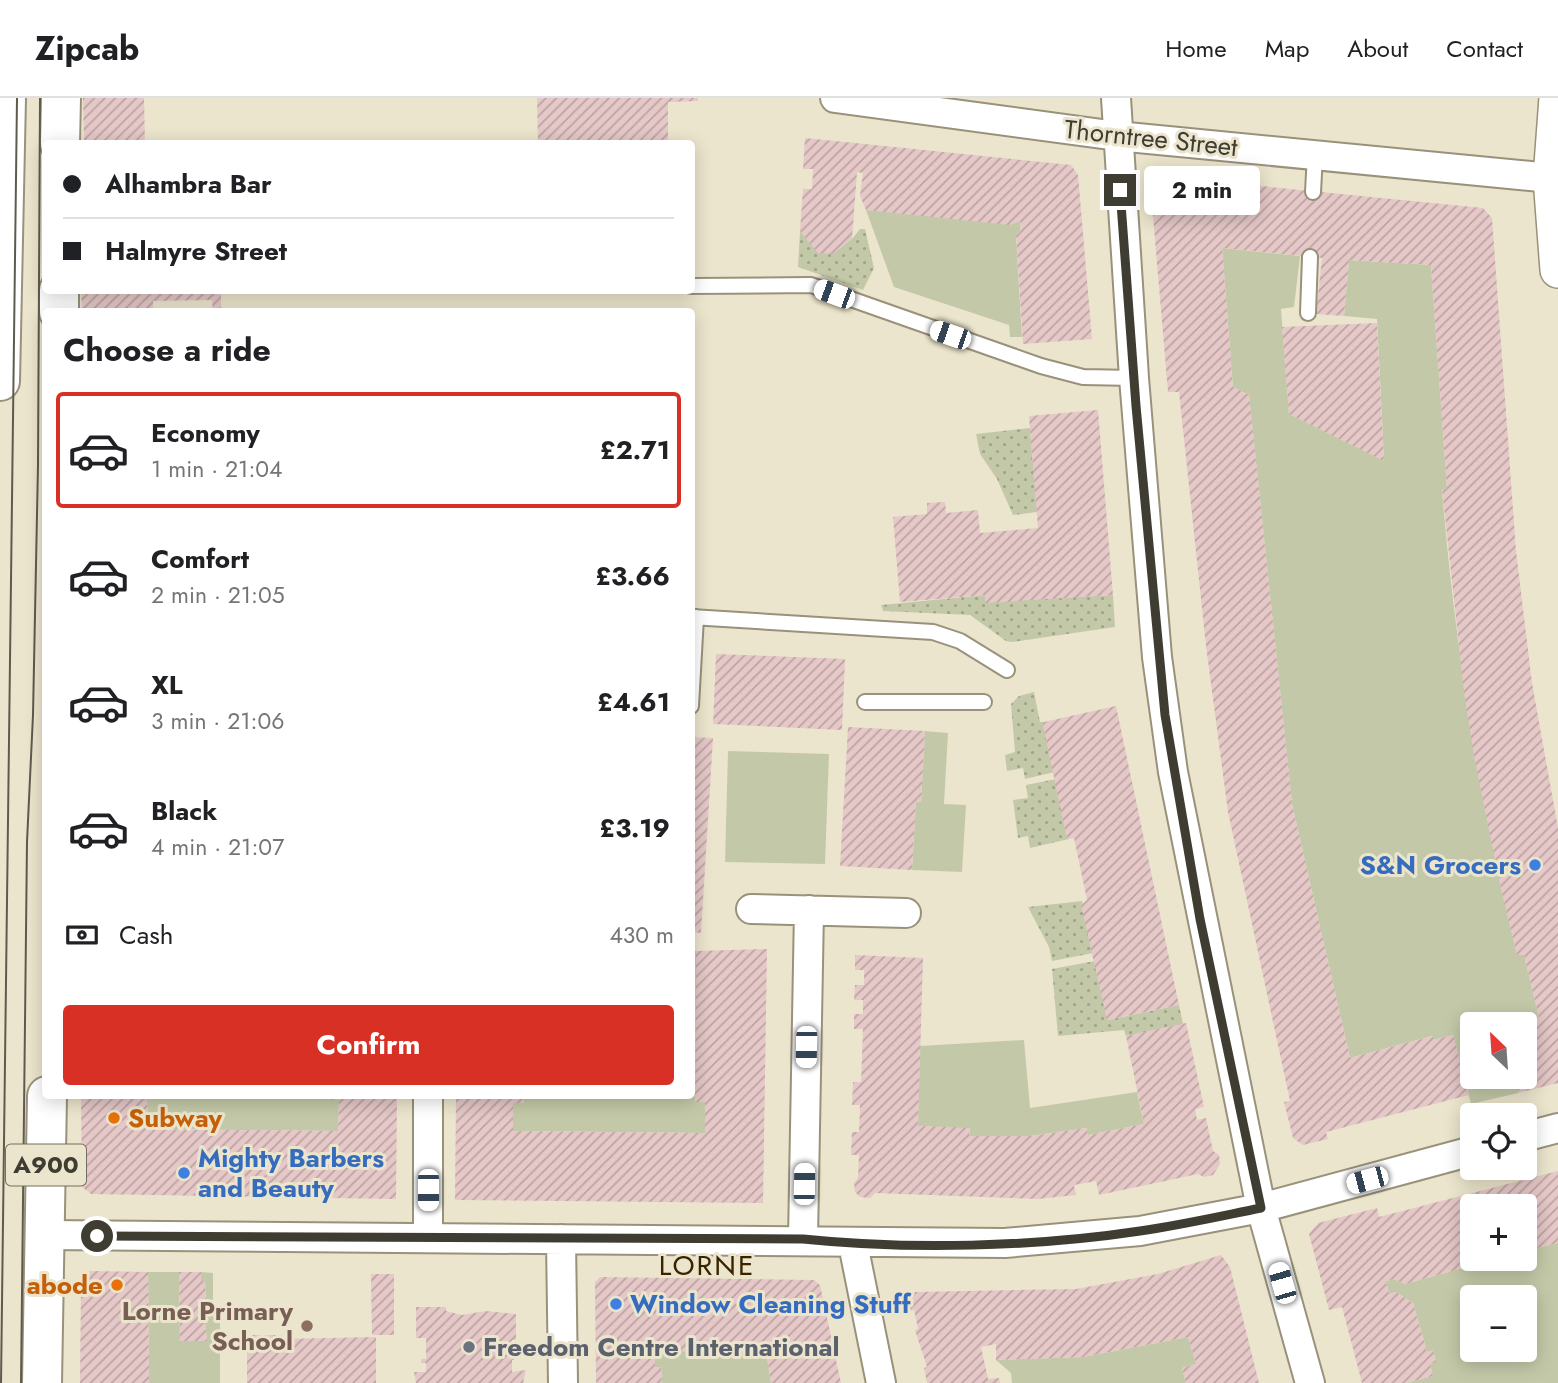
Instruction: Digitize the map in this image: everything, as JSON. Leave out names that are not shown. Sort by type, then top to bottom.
[{"type":"main road","points":[[0,381],[6,98]]},
{"type":"main road","points":[[60,140],[61,98]]},
{"type":"main road","name":"A900","points":[[42,1383],[47,1099]]},
{"type":"street","name":"Thorntree Street","points":[[835,98],[1116,136],[1551,178]]},
{"type":"street","points":[[1116,98],[1116,136],[1157,657],[1173,772],[1200,919],[1261,1208],[1310,1383]]},
{"type":"street","points":[[1556,98],[1551,178],[1558,270]]},
{"type":"street","points":[[751,909],[906,913]]},
{"type":"street","points":[[803,1239],[809,910]]},
{"type":"street","points":[[428,1099],[428,1237]]},
{"type":"street","points":[[1537,1134],[1558,1128]]},
{"type":"street","points":[[45,1234],[803,1239],[853,1244],[1005,1243],[1140,1231],[1261,1208],[1460,1154]]},
{"type":"street","points":[[561,1239],[563,1383]]},
{"type":"street","points":[[853,1244],[881,1383]]},
{"type":"lane","points":[[1313,192],[1315,155]]},
{"type":"lane","points":[[1308,313],[1310,257]]},
{"type":"lane","points":[[695,286],[811,285],[1041,366],[1083,377],[1134,378]]},
{"type":"lane","points":[[695,617],[933,632],[960,641],[1006,670]]},
{"type":"lane","points":[[864,702],[984,702]]},
{"type":"green space","points":[[866,210],[1021,221],[1020,233],[1016,235],[1022,337],[1010,337],[1009,325],[894,287]]},
{"type":"green space","points":[[860,229],[865,229],[874,268],[863,290],[798,267],[800,231],[818,252],[852,239]]},
{"type":"green space","points":[[1222,248],[1300,256],[1294,307],[1281,309],[1289,414],[1384,460],[1377,319],[1344,316],[1349,260],[1431,265],[1447,489],[1442,490],[1447,549],[1470,724],[1517,955],[1524,955],[1539,1018],[1537,1012],[1460,1012],[1460,1062],[1453,1035],[1433,1040],[1432,1036],[1350,1058],[1292,804],[1249,395],[1233,387]]},
{"type":"green space","points":[[1030,428],[1037,512],[1013,515],[997,479],[980,454],[976,434]]},
{"type":"green space","points":[[985,595],[985,602],[1113,595],[1115,627],[1012,642],[1006,641],[970,615],[883,611],[881,605]]},
{"type":"green space","points":[[1034,692],[1055,772],[1025,779],[1023,768],[1007,771],[1005,755],[1015,752],[1011,704],[1019,696]]},
{"type":"green space","points":[[925,731],[948,733],[944,804],[966,805],[962,872],[912,870],[916,802],[921,802]]},
{"type":"green space","points":[[728,751],[829,754],[825,864],[725,862]]},
{"type":"green space","points":[[1056,779],[1069,839],[1030,848],[1028,836],[1018,838],[1013,800],[1028,798],[1026,785]]},
{"type":"green space","points":[[1082,901],[1093,953],[1052,961],[1049,947],[1028,907]]},
{"type":"green space","points":[[696,951],[695,1102],[705,1102],[705,1133],[513,1131],[513,1103],[524,1103],[524,1099],[695,1099]]},
{"type":"green space","points":[[1095,961],[1108,1020],[1179,1005],[1183,1024],[1126,1036],[1124,1030],[1058,1036],[1052,969]]},
{"type":"green space","points":[[1024,1040],[1030,1108],[1137,1092],[1144,1124],[1088,1135],[1087,1128],[1030,1136],[969,1136],[970,1129],[918,1126],[920,1046]]},
{"type":"green space","points":[[1467,1089],[1517,1089],[1518,1093],[1471,1103]]},
{"type":"green space","points":[[147,1099],[339,1100],[338,1131],[148,1129]]},
{"type":"green space","points":[[1558,1243],[1558,1383],[1406,1383],[1433,1376],[1430,1364],[1436,1361],[1433,1351],[1427,1352],[1413,1303],[1396,1292],[1389,1294],[1386,1281],[1394,1279],[1405,1284],[1460,1269],[1460,1271],[1537,1271],[1537,1248]]},
{"type":"green space","points":[[148,1272],[179,1272],[180,1341],[207,1340],[203,1307],[206,1306],[205,1282],[201,1281],[201,1272],[213,1273],[213,1317],[220,1318],[220,1383],[149,1383]]},
{"type":"green space","points":[[1188,1337],[1196,1364],[1182,1368],[1186,1383],[1012,1383],[1011,1373],[996,1360],[1083,1357]]},
{"type":"green space","points":[[766,1350],[771,1383],[662,1383],[661,1367],[655,1367],[655,1351],[758,1353]]},
{"type":"building","points":[[83,98],[144,98],[145,140],[84,140]]},
{"type":"building","points":[[537,98],[698,98],[698,101],[668,102],[668,140],[538,140]]},
{"type":"building","points":[[805,138],[1071,165],[1078,175],[1092,339],[1023,344],[1016,234],[1020,233],[1021,221],[1010,225],[866,210],[860,196],[863,173],[857,172],[852,239],[833,254],[818,253],[800,231],[803,189],[812,189],[813,169],[803,169]]},
{"type":"building","points":[[1160,176],[1483,208],[1492,218],[1516,551],[1532,683],[1558,828],[1558,1083],[1537,1088],[1539,1018],[1524,955],[1517,955],[1502,893],[1464,692],[1442,489],[1447,489],[1431,265],[1349,260],[1344,316],[1316,314],[1322,258],[1222,248],[1233,387],[1249,395],[1292,804],[1350,1058],[1433,1036],[1433,1040],[1453,1035],[1460,1061],[1460,1089],[1467,1089],[1469,1095],[1326,1132],[1328,1139],[1303,1145],[1293,1138],[1284,1102],[1290,1101],[1228,812],[1206,646],[1179,392],[1168,392],[1150,181]]},
{"type":"building","points":[[81,294],[221,294],[221,308],[213,308],[212,300],[153,301],[153,308],[82,308]]},
{"type":"building","points":[[1377,323],[1384,461],[1289,414],[1282,327]]},
{"type":"building","points":[[1098,410],[1113,595],[985,603],[985,595],[900,602],[893,517],[927,514],[927,503],[945,502],[946,513],[978,510],[980,533],[1038,528],[1029,416]]},
{"type":"building","points":[[716,654],[845,659],[842,730],[713,724]]},
{"type":"building","points":[[1116,706],[1179,1005],[1107,1020],[1081,905],[1087,900],[1074,838],[1069,839],[1066,835],[1043,725],[1044,722]]},
{"type":"building","points":[[848,727],[925,731],[921,802],[916,802],[912,870],[840,866]]},
{"type":"building","points":[[695,737],[713,738],[701,933],[695,932]]},
{"type":"building","points":[[767,949],[763,1203],[455,1200],[456,1099],[524,1099],[524,1103],[513,1103],[513,1131],[705,1133],[705,1102],[695,1102],[696,951]]},
{"type":"building","points":[[855,955],[923,958],[918,1126],[970,1128],[969,1136],[1031,1136],[1087,1128],[1088,1135],[1144,1124],[1126,1036],[1186,1023],[1204,1107],[1195,1109],[1197,1120],[1206,1118],[1213,1151],[1219,1155],[1220,1164],[1213,1175],[1204,1177],[1198,1174],[1099,1195],[1096,1181],[1074,1185],[1076,1195],[1038,1199],[875,1193],[870,1198],[860,1197],[855,1192],[854,1183],[858,1178],[859,1155],[851,1155],[852,1132],[859,1132],[860,1105],[852,1105],[853,1082],[861,1082],[863,1029],[854,1029],[854,1014],[863,1014],[863,1000],[854,1000],[855,985],[864,985],[864,970],[855,970]]},
{"type":"building","points":[[1517,1089],[1534,1089],[1518,1093]]},
{"type":"building","points":[[81,1099],[147,1099],[148,1129],[338,1131],[339,1100],[329,1099],[397,1099],[396,1199],[91,1194],[82,1187]]},
{"type":"building","points":[[1558,1171],[1558,1243],[1537,1248],[1537,1194],[1468,1194],[1523,1180],[1537,1180],[1537,1176]]},
{"type":"building","points":[[1460,1196],[1460,1269],[1405,1284],[1394,1279],[1386,1281],[1389,1294],[1396,1292],[1413,1303],[1427,1352],[1433,1350],[1436,1362],[1430,1364],[1433,1376],[1406,1383],[1362,1383],[1342,1307],[1329,1310],[1309,1234],[1318,1223],[1377,1208],[1379,1217]]},
{"type":"building","points":[[1221,1255],[1230,1267],[1259,1383],[1186,1383],[1182,1368],[1196,1364],[1188,1337],[1083,1357],[996,1360],[996,1344],[981,1347],[988,1379],[999,1378],[1000,1383],[927,1383],[924,1368],[927,1367],[915,1330],[918,1329],[914,1310],[910,1311],[908,1299],[915,1292],[1076,1289],[1158,1274]]},
{"type":"building","points":[[90,1271],[148,1272],[149,1383],[80,1383],[81,1284],[84,1275]]},
{"type":"building","points":[[179,1272],[201,1272],[201,1281],[205,1281],[206,1306],[203,1307],[207,1341],[180,1341]]},
{"type":"building","points":[[371,1274],[394,1274],[394,1335],[372,1335]]},
{"type":"building","points":[[600,1277],[814,1280],[820,1285],[841,1383],[771,1383],[766,1350],[758,1353],[655,1351],[655,1367],[661,1367],[662,1383],[596,1383],[595,1282]]},
{"type":"building","name":"Freedom Centre International","points":[[416,1307],[446,1307],[446,1311],[462,1315],[486,1311],[516,1314],[516,1340],[512,1340],[512,1355],[516,1355],[516,1359],[512,1360],[512,1372],[526,1370],[523,1383],[416,1383],[414,1372],[426,1372],[426,1363],[421,1363],[421,1359],[426,1359],[426,1338],[416,1338]]},
{"type":"building","points":[[247,1335],[282,1335],[282,1339],[376,1337],[376,1383],[247,1383]]},
{"type":"tram line","points":[[1,1383],[17,98]]},
{"type":"tram line","points":[[21,1383],[27,842],[33,715],[38,465],[40,98]]},
{"type":"place","name":"S&N Grocers","points":[[1535,865]]},
{"type":"place","name":"Subway","points":[[114,1118]]},
{"type":"place","name":"Mighty Barbers and Beauty","points":[[184,1173]]},
{"type":"place","name":"abode","points":[[117,1285]]},
{"type":"place","name":"Window Cleaning Stuff","points":[[616,1304]]},
{"type":"place","name":"Lorne Primary School","points":[[307,1326]]},
{"type":"place","name":"Freedom Centre International","points":[[469,1347]]},
{"type":"district","name":"LORNE","points":[[707,1265]]},
{"type":"route","points":[[97,1236],[803,1239],[853,1244],[1005,1243],[1140,1231],[1261,1208],[1200,919],[1165,715],[1157,657],[1120,190]]}]
